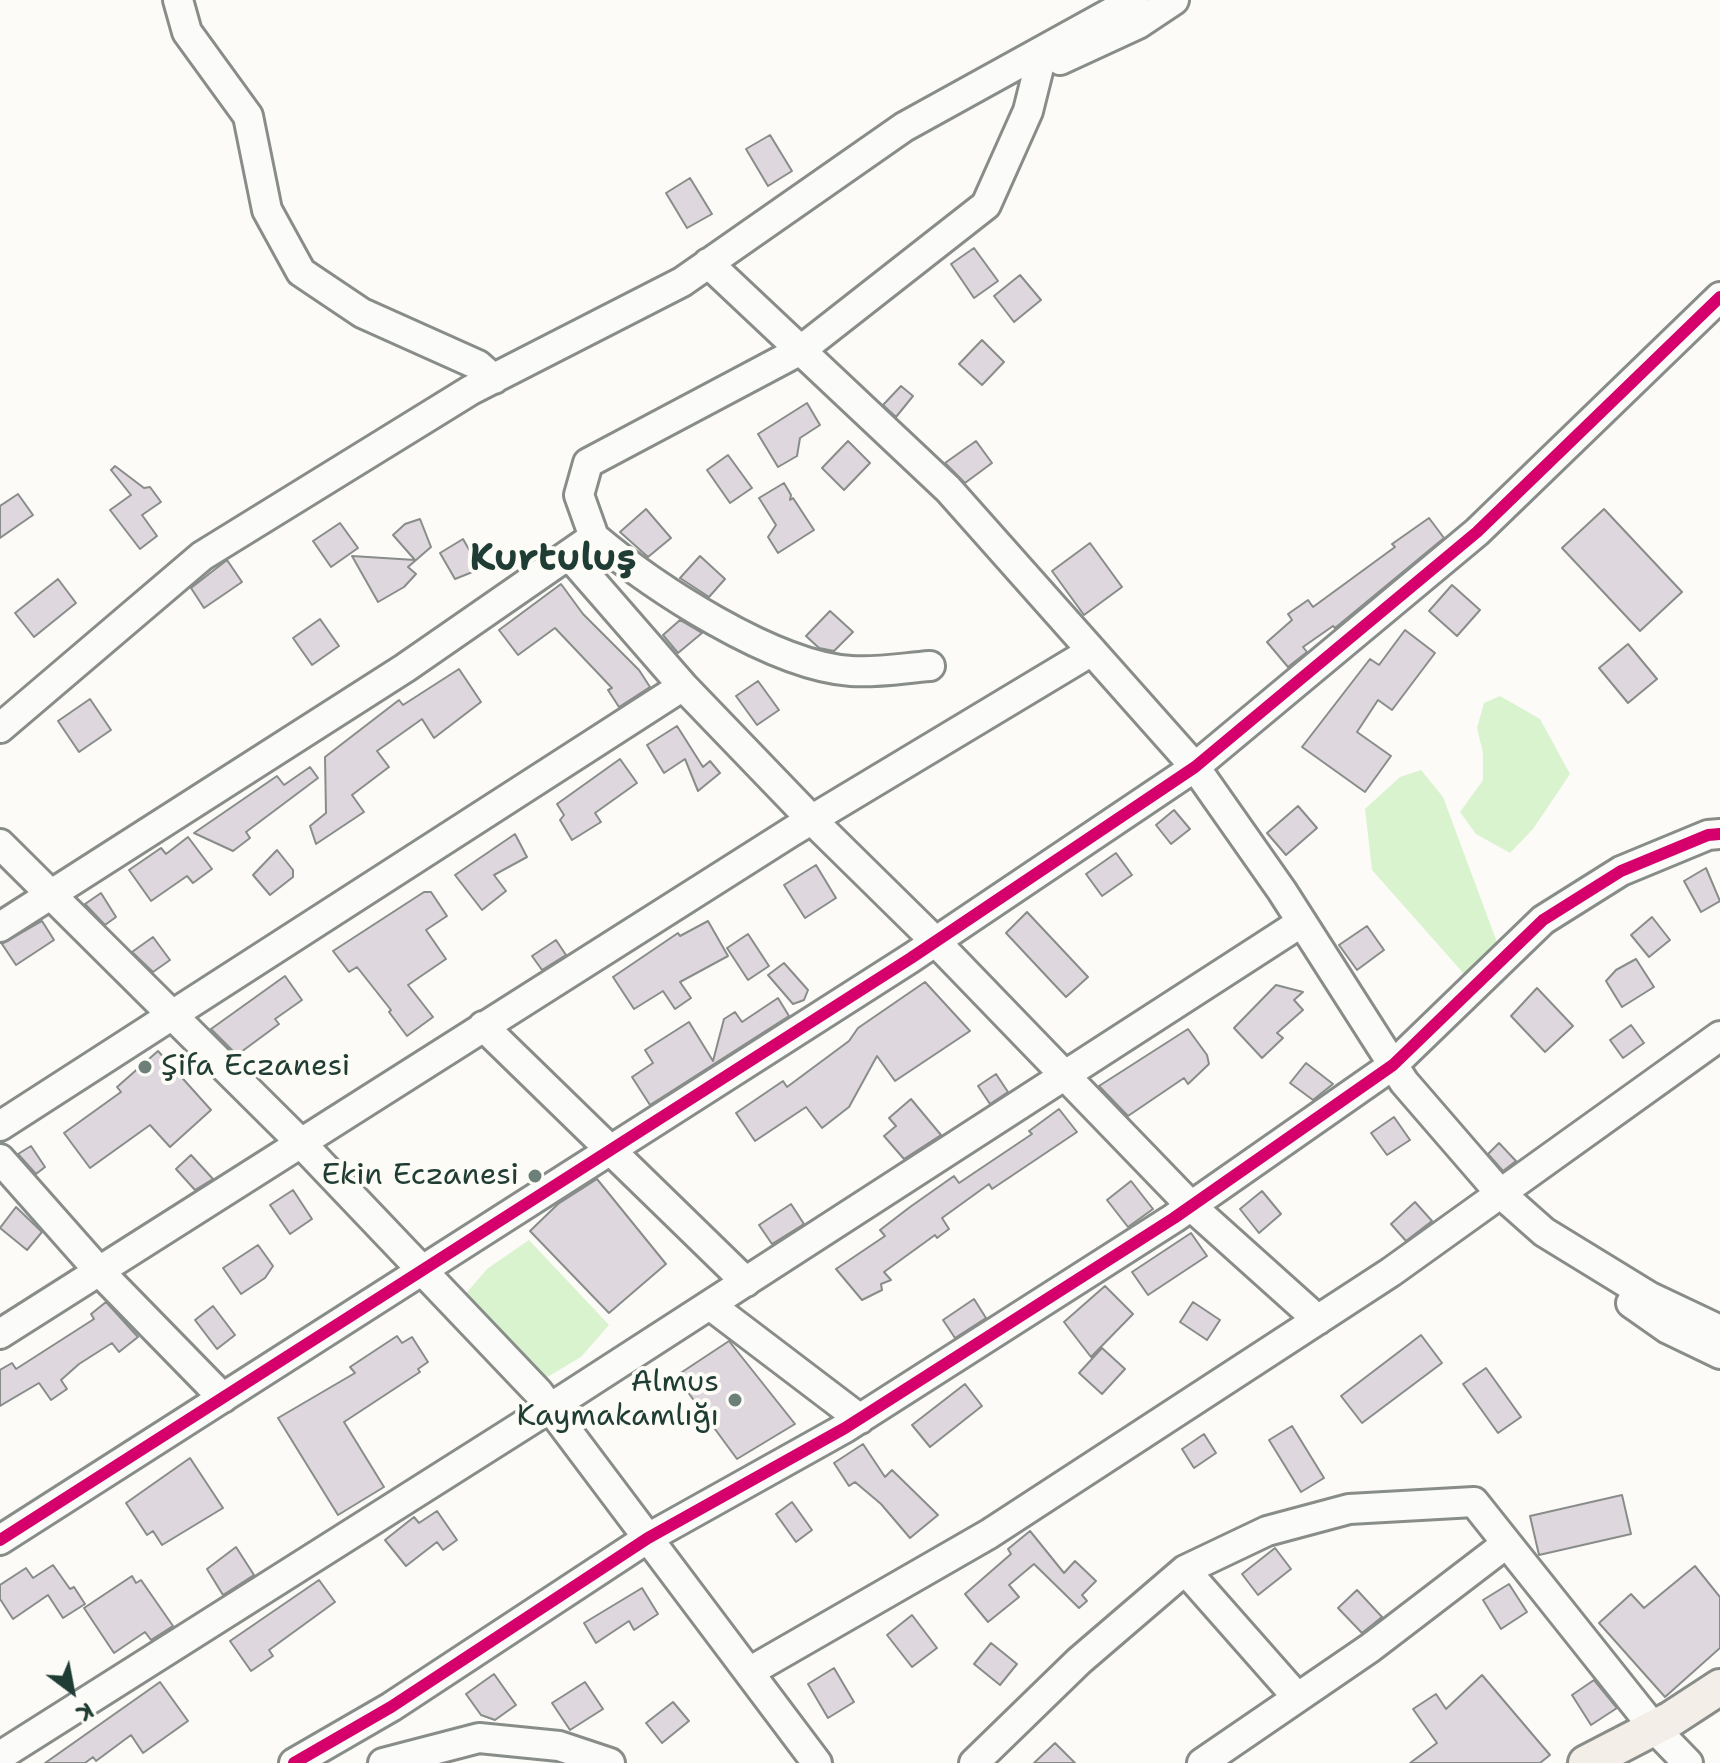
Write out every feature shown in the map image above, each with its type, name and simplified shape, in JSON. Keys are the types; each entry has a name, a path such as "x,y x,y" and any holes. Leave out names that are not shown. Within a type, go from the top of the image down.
{"main road":[{"path":"1586,1763 1654,1728 1720,1687"}],"street":[{"path":"178,0 187,32 248,116 267,210 301,272 362,313 478,365 494,379"},
{"path":"930,666 850,671 777,653 692,606 594,537 579,495 588,463 801,350 986,205 1028,111 1040,61 1134,0"},
{"path":"0,728 202,556 494,379 682,282 904,127 1040,61 1138,24 1174,0"},
{"path":"708,263 948,489 1195,767 1302,922 1393,1065 1494,1198 1668,1329 1720,1354"},
{"path":"0,1540 935,941 1195,767 1477,532 1720,297"},
{"path":"0,927 405,668 594,537"},
{"path":"569,555 683,686 812,820 935,941 1191,1206 1318,1320"},
{"path":"0,1334 299,1141 812,820 1092,651"},
{"path":"0,1126 683,686"},
{"path":"294,1763 391,1707 648,1538 860,1419 1191,1206 1393,1065 1543,920 1621,871 1708,835 1720,834"},
{"path":"0,844 299,1141 550,1408 817,1763"},
{"path":"0,1756 550,1408 1302,922"},
{"path":"483,1026 746,1282"},
{"path":"749,1672 989,1534 1318,1320 1720,1036"},
{"path":"0,1159 99,1271 223,1398"},
{"path":"1494,1198 1650,1297 1720,1330"},
{"path":"710,1305 860,1419"},
{"path":"974,1763 1079,1661 1185,1570 1267,1531 1349,1509 1474,1502 1654,1728 1688,1763"},
{"path":"1202,1763 1370,1648 1506,1544"},
{"path":"1185,1570 1297,1697"},
{"path":"383,1763 479,1738 559,1746 610,1763"}],"green space":[{"path":"1500,696 1540,719 1570,774 1533,829 1510,853 1476,834 1460,812 1483,780 1483,753 1477,728 1484,703"},
{"path":"1421,770 1443,797 1498,945 1465,975 1372,870 1365,809 1400,777"},
{"path":"529,1240 609,1325 581,1357 544,1379 463,1297 487,1269"}],"building":[{"path":"770,135 792,171 768,186 746,149"},
{"path":"690,178 712,214 687,228 666,193"},
{"path":"974,248 998,281 974,298 951,264"},
{"path":"1020,275 1041,300 1014,322 994,296"},
{"path":"982,340 1004,362 982,385 959,364"},
{"path":"901,386 913,396 896,417 883,405"},
{"path":"807,403 820,425 800,438 797,456 778,467 758,434"},
{"path":"848,441 870,463 844,490 822,468"},
{"path":"976,441 992,463 965,483 945,463"},
{"path":"728,455 752,488 730,503 707,470"},
{"path":"115,466 144,488 150,487 161,502 142,515 157,536 140,549 110,510 131,495 111,470"},
{"path":"784,483 791,495 790,500 793,498 814,530 778,553 768,537 776,525 759,498"},
{"path":"18,494 33,515 0,538 0,506"},
{"path":"646,509 671,538 648,557 620,532"},
{"path":"1604,509 1682,592 1640,631 1562,548"},
{"path":"1429,518 1444,538 1335,628 1333,626 1303,647 1307,652 1288,667 1267,642 1292,620 1288,614 1308,600 1313,607"},
{"path":"420,519 431,547 408,567 416,574 404,587 378,602 352,556 415,560 393,535 405,524"},
{"path":"340,523 358,548 331,567 313,541"},
{"path":"463,539 480,569 455,579 440,553"},
{"path":"1090,543 1122,587 1084,615 1052,571"},
{"path":"700,556 725,579 709,597 680,578"},
{"path":"227,560 242,582 204,608 191,588"},
{"path":"58,579 76,603 34,637 15,613"},
{"path":"561,584 583,614 639,670 650,687 619,707 608,690 612,688 555,628 518,655 499,630"},
{"path":"1452,585 1480,610 1457,636 1429,611"},
{"path":"830,611 853,632 834,651 819,648 806,636"},
{"path":"320,619 339,646 312,665 293,638"},
{"path":"680,620 702,633 678,653 663,635"},
{"path":"1405,630 1435,653 1392,710 1378,700 1357,732 1391,756 1365,792 1302,747 1370,659 1379,665"},
{"path":"1628,644 1657,679 1628,703 1599,668"},
{"path":"459,669 481,702 434,738 422,719 377,751 389,767 352,795 364,812 316,844 310,826 326,813 325,757 399,700 403,705"},
{"path":"758,681 779,710 757,725 736,696"},
{"path":"90,699 111,730 79,752 58,721"},
{"path":"677,726 703,767 710,761 720,773 698,791 685,759 664,773 647,745"},
{"path":"620,759 637,783 595,813 601,822 572,840 560,820 564,815 557,804"},
{"path":"310,767 318,778 246,832 250,838 233,851 194,833 277,776 284,785"},
{"path":"1298,806 1317,828 1286,855 1267,833"},
{"path":"1174,810 1190,829 1171,844 1156,825"},
{"path":"515,834 527,857 494,875 506,891 482,910 455,875"},
{"path":"188,837 212,869 193,883 187,876 151,901 129,870 161,848 166,854"},
{"path":"277,850 293,870 293,877 270,895 253,875"},
{"path":"1116,853 1132,875 1102,896 1086,874"},
{"path":"816,865 836,898 805,918 784,885"},
{"path":"1706,868 1720,901 1701,912 1684,881"},
{"path":"424,892 431,892 447,916 426,930 446,959 408,985 433,1017 407,1036 357,967 349,972 333,951"},
{"path":"101,893 116,917 105,925 85,904"},
{"path":"1027,912 1088,977 1066,997 1006,933"},
{"path":"1652,917 1670,940 1649,957 1631,935"},
{"path":"42,921 54,940 16,965 2,944"},
{"path":"708,921 728,956 680,982 691,998 675,1009 663,991 634,1009 613,977 678,933 680,936"},
{"path":"1367,926 1384,950 1357,970 1339,945"},
{"path":"748,934 769,966 748,980 727,948"},
{"path":"153,937 170,960 153,972 132,952"},
{"path":"556,940 566,955 542,970 532,956"},
{"path":"1636,959 1654,987 1622,1007 1606,981 1616,970"},
{"path":"784,963 808,990 804,1000 793,1004 768,975"},
{"path":"285,976 302,1000 275,1019 279,1024 237,1055 211,1029"},
{"path":"925,982 970,1031 895,1081 877,1056 849,1107 822,1128 806,1107 755,1141 736,1113 783,1081 787,1087 849,1041 858,1028"},
{"path":"1276,985 1303,992 1294,1000 1303,1010 1277,1033 1283,1038 1262,1058 1234,1028"},
{"path":"1537,988 1573,1026 1545,1052 1511,1016"},
{"path":"778,998 789,1016 650,1105 632,1077 653,1063 645,1050 689,1022 713,1061 724,1019 735,1012 742,1022"},
{"path":"1631,1025 1644,1043 1623,1058 1610,1040"},
{"path":"1188,1029 1207,1055 1209,1064 1188,1084 1184,1078 1128,1116 1099,1086"},
{"path":"158,1051 211,1110 170,1147 150,1125 90,1168 64,1133 121,1092 117,1087"},
{"path":"1306,1063 1333,1084 1313,1100 1290,1083"},
{"path":"996,1074 1008,1092 990,1104 978,1086"},
{"path":"911,1099 941,1135 904,1159 884,1136 896,1126 889,1118"},
{"path":"1059,1109 1077,1132 992,1189 989,1184 942,1218 949,1229 937,1238 935,1235 884,1272 891,1280 881,1284 882,1290 862,1300 836,1269 885,1236 880,1230 910,1207 954,1176 959,1183 1032,1134 1029,1131"},
{"path":"1394,1117 1410,1140 1387,1155 1371,1133"},
{"path":"1499,1143 1516,1161 1503,1171 1488,1154"},
{"path":"31,1146 45,1167 36,1174 18,1154"},
{"path":"191,1155 213,1179 195,1190 176,1169"},
{"path":"597,1179 666,1264 609,1313 530,1231 558,1204"},
{"path":"1131,1181 1153,1209 1128,1227 1107,1200"},
{"path":"293,1190 312,1219 290,1234 270,1205"},
{"path":"1262,1191 1281,1214 1259,1233 1240,1209"},
{"path":"1415,1202 1432,1221 1406,1241 1391,1224"},
{"path":"791,1204 804,1224 772,1244 759,1225"},
{"path":"16,1207 42,1232 27,1250 0,1228"},
{"path":"1191,1233 1207,1256 1148,1295 1132,1272"},
{"path":"258,1245 273,1266 265,1278 241,1294 223,1268"},
{"path":"1105,1286 1133,1314 1091,1357 1064,1322"},
{"path":"974,1299 986,1318 955,1338 943,1320"},
{"path":"106,1302 138,1337 119,1352 112,1343 79,1364 61,1380 67,1389 51,1400 39,1383 0,1406 0,1370 12,1363 16,1369 94,1319 91,1314"},
{"path":"1193,1302 1220,1320 1207,1340 1180,1322"},
{"path":"213,1306 235,1335 217,1349 195,1320"},
{"path":"1421,1335 1442,1363 1362,1423 1341,1396"},
{"path":"397,1336 402,1343 412,1337 428,1362 418,1369 420,1372 344,1422 384,1487 338,1515 278,1418 355,1373 350,1367"},
{"name":"Almus Kaymakamlığı","path":"729,1341 795,1424 737,1459 676,1376"},
{"path":"1102,1348 1125,1369 1102,1394 1079,1373"},
{"path":"1486,1368 1521,1417 1498,1433 1463,1384"},
{"path":"965,1384 982,1406 930,1447 912,1425"},
{"path":"1292,1426 1324,1478 1301,1492 1269,1440"},
{"path":"1204,1434 1216,1453 1194,1468 1182,1449"},
{"path":"863,1444 885,1477 892,1470 938,1515 910,1538 881,1504 855,1482 849,1486 834,1463"},
{"path":"190,1458 223,1508 162,1545 153,1531 147,1535 126,1503"},
{"path":"1622,1495 1631,1534 1539,1555 1530,1516"},
{"path":"792,1502 812,1530 796,1542 776,1514"},
{"path":"437,1511 457,1540 443,1550 437,1542 406,1566 385,1540 414,1517 419,1523"},
{"path":"1030,1531 1064,1573 1075,1561 1096,1581 1082,1595 1087,1601 1079,1608 1034,1564 1009,1585 1019,1597 988,1622 965,1594 1011,1554 1008,1549"},
{"path":"236,1547 254,1575 223,1595 207,1569"},
{"path":"1275,1548 1291,1569 1258,1595 1242,1574"},
{"path":"53,1565 85,1604 63,1618 48,1595 13,1619 0,1599 0,1585 26,1568 33,1578"},
{"path":"1695,1566 1720,1597 1720,1648 1665,1697 1599,1623 1631,1594 1644,1608"},
{"path":"132,1576 136,1583 141,1580 173,1626 151,1640 145,1632 114,1653 84,1608"},
{"path":"319,1580 335,1602 269,1650 273,1656 251,1671 230,1641"},
{"path":"1509,1584 1527,1612 1501,1629 1483,1600"},
{"path":"642,1588 658,1614 634,1630 629,1621 596,1643 584,1623"},
{"path":"1357,1590 1382,1617 1362,1633 1338,1608"},
{"path":"912,1615 937,1648 912,1667 887,1635"},
{"path":"991,1643 1017,1664 1000,1685 974,1664"},
{"path":"834,1668 854,1702 828,1718 808,1684"},
{"path":"494,1674 516,1705 495,1720 481,1715 466,1694"},
{"path":"1482,1675 1550,1755 1540,1763 1410,1763 1437,1743 1413,1709 1436,1694 1446,1709"},
{"path":"1594,1680 1617,1708 1591,1725 1572,1695"},
{"path":"160,1682 188,1721 143,1753 131,1735 96,1761 93,1757 85,1763 45,1763"},
{"path":"585,1682 603,1709 570,1730 552,1703"},
{"path":"673,1702 689,1721 662,1743 646,1723"},
{"path":"1055,1743 1075,1763 1034,1763"}],"cycle path":[{"path":"0,1540 911,958 1195,767 1477,532 1720,297"},
{"path":"294,1763 391,1707 648,1538 845,1428 1174,1218 1393,1065 1543,920 1621,871 1708,835 1720,834"}],"place":[{"name":"Şifa Eczanesi","path":"145,1067"},
{"name":"Ekin Eczanesi","path":"535,1176"},
{"name":"Almus Kaymakamlığı","path":"735,1400"}],"district":[{"name":"Kurtuluş","path":"553,560"}]}
